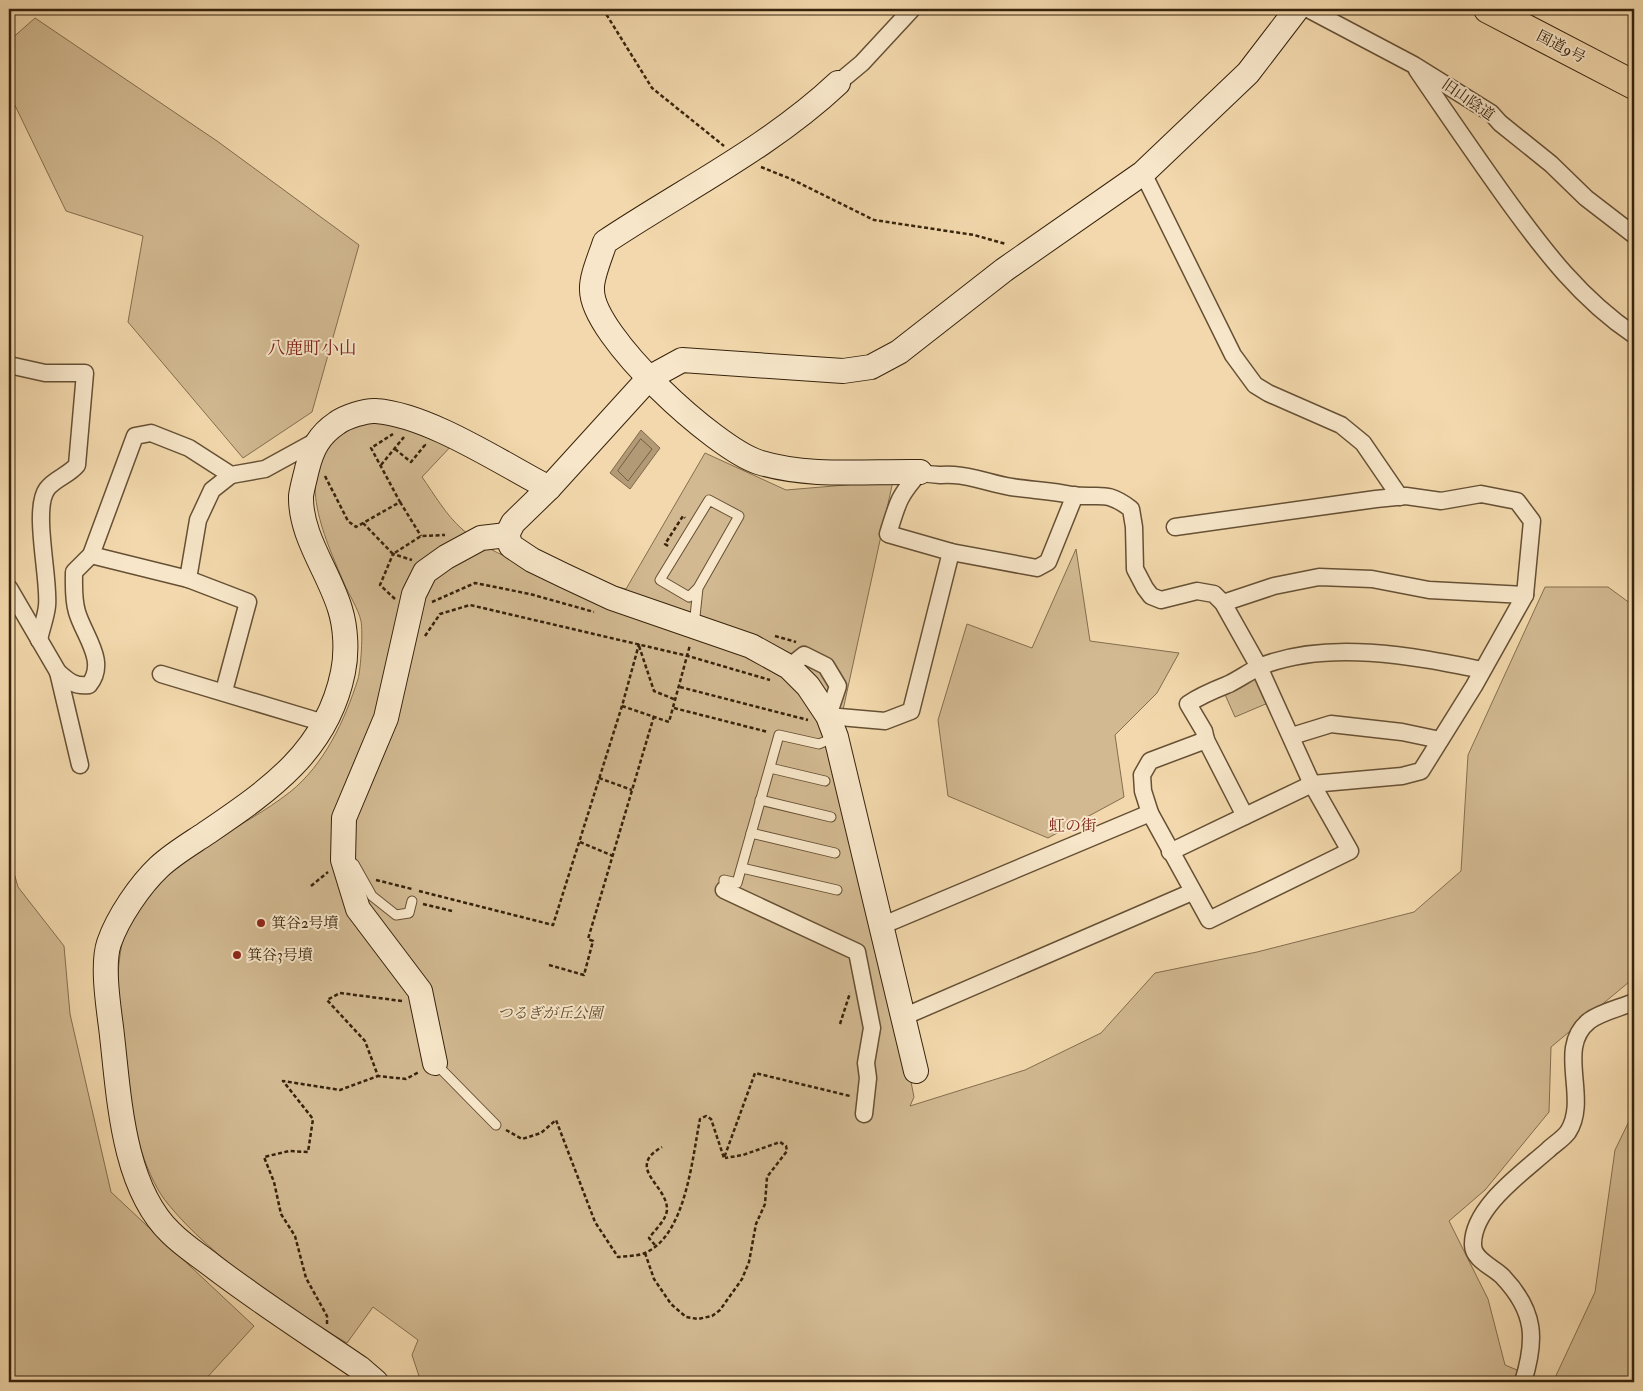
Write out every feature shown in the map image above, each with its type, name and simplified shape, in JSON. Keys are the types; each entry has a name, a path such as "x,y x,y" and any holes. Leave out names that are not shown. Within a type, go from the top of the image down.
{"highway":[{"name":"国道9号","path":"1488,9 1634,85"}],"street":[{"path":"912,9 862,63 817,103 739,158 665,202 605,242 592,289 596,307 607,328 649,378 729,448 758,462 808,473 920,472 937,477 954,475 1012,487 1048,490 1075,495 1100,494 1116,498 1130,508 1134,527 1135,569 1145,588 1151,596 1161,600 1197,591 1214,594 1223,603 1259,667 1292,736 1312,784 1350,851 1209,920 1170,852 1150,813 1142,791 1142,775 1150,761 1206,740"},
{"path":"916,1071 832,726 808,686 781,674 751,646 612,598 541,564 511,546 507,535 513,523 549,488 649,378 682,360 844,371 871,367 899,352 1031,251 1143,173 1248,73 1297,9"},
{"name":"旧山陰道","path":"1308,9 1414,65 1491,113 1500,123 1551,164 1586,198 1634,235"},
{"path":"1414,65 1477,158 1551,260 1606,316 1634,335"},
{"path":"1143,173 1233,355 1256,384 1268,393 1341,424 1363,443 1400,497"},
{"path":"9,365 44,373 85,373 77,465 71,472 47,488 42,501 43,549 48,606 39,640"},
{"path":"188,579 198,520 212,490 231,475 265,470 316,441 339,421 371,410 404,415 412,428 435,428 549,488"},
{"path":"58,672 69,681 80,686 89,685 96,677 97,660 76,612 74,572 91,554 116,493 134,436 151,433 181,445 231,475"},
{"path":"316,441 301,496 306,527 342,612 345,642 343,672 330,712 312,745 291,770 265,793 163,863 148,878 132,901 108,945 106,992 118,1096 129,1150 142,1190 150,1206 170,1233 233,1282 376,1382"},
{"path":"920,472 902,493 895,506 888,534 950,552 1037,568 1048,562 1075,495"},
{"path":"1170,852 1312,784 1402,776 1421,771 1525,596 1532,521 1517,501 1482,494 1441,501 1400,497 1175,527"},
{"path":"435,1063 420,991 358,909 343,860 344,818 386,718 414,594 425,572 446,557 481,538 507,535"},
{"path":"832,726 885,721 911,711 950,552"},
{"path":"91,554 188,579 248,602 224,692"},
{"path":"1223,603 1274,586 1318,577 1372,579 1429,590 1525,596"},
{"path":"9,588 58,672 80,765"},
{"path":"1245,816 1206,740 1204,731 1188,704 1201,695 1259,667 1298,656 1340,652 1433,660 1482,670"},
{"path":"161,674 324,723"},
{"path":"1292,736 1331,724 1402,732 1440,740"},
{"path":"881,926 1150,813"},
{"path":"724,890 857,952 872,1028 866,1062 868,1078 865,1107"},
{"path":"903,1017 1192,892"},
{"path":"1524,1382 1532,1354 1532,1328 1528,1312 1504,1278 1481,1260 1473,1248 1474,1230 1483,1212 1506,1188 1567,1133 1575,1118 1576,1097 1572,1048 1578,1031 1590,1020 1634,1002"}],"lane":[{"path":"694,626 698,588 739,516 709,500 660,580 689,597 698,588"},
{"path":"724,890 724,880 737,883 779,735 819,744 832,726"},
{"path":"770,768 825,781"},
{"path":"760,800 830,817"},
{"path":"751,833 835,853"},
{"path":"343,847 372,896 396,915 409,912 412,901"},
{"path":"742,868 837,890"},
{"path":"435,1063 496,1124"}],"path":[{"path":"603,9 652,88 739,158 791,179 874,220 974,236 1031,251"},
{"path":"381,465 412,428"},
{"path":"395,448 411,462 425,445 412,428"},
{"path":"412,428 391,435 370,448 421,536 393,554 380,585 411,614 474,583 530,594 596,613"},
{"path":"324,475 348,521 356,527 400,502"},
{"path":"362,523 393,554"},
{"path":"422,640 440,614 470,605 688,656 781,674"},
{"path":"622,706 669,722 680,688 694,626"},
{"path":"639,644 654,691 676,700"},
{"path":"362,877 553,925 622,706 639,644"},
{"path":"680,688 832,726"},
{"path":"673,708 779,735"},
{"path":"550,966 584,975 593,941 588,939 654,716"},
{"path":"599,778 632,790"},
{"path":"579,842 613,856"},
{"path":"412,901 452,911"},
{"path":"378,1076 366,1041 327,1000 340,993 424,1003"},
{"path":"328,1347 327,1316 306,1278 295,1236 281,1214 274,1182 264,1157 289,1150 308,1152 313,1119 283,1081 340,1090 378,1076 406,1079 435,1063"},
{"path":"724,1158 755,1073 865,1107"},
{"path":"496,1124 522,1139 541,1133 556,1120 599,1229 618,1257 645,1253 669,1233 684,1201 700,1119 706,1116 711,1119 724,1158"},
{"path":"645,1253 654,1278 671,1304 686,1317 698,1319 712,1316 730,1298 749,1262 756,1224 765,1204 767,1177 787,1151 786,1146 780,1142 743,1155 724,1158"},
{"path":"655,1245 649,1238 662,1222 667,1210 664,1198 649,1176 647,1162 649,1156 662,1147"}],"green space":[{"path":"35,18 217,141 359,245 312,412 243,458 128,322 143,236 66,211 9,93 9,41"},
{"name":"つるぎが丘公園","path":"371,419 454,443 422,477 451,517 478,542 497,553 540,568 626,589 705,453 786,490 893,481 843,710 843,740 914,1097 910,1106 1025,1070 1101,1033 1155,973 1257,952 1414,912 1461,871 1468,755 1545,587 1608,587 1634,606 1634,957 1629,982 1551,1047 1549,1112 1485,1190 1449,1221 1488,1299 1505,1365 1546,1382 421,1382 412,1355 418,1340 373,1307 347,1343 276,1298 206,1244 168,1204 154,1181 141,1151 124,1076 119,1037 119,967 123,940 135,913 157,882 187,858 290,792 313,769 340,726 358,679 362,626 358,611 336,565 321,524 316,503 315,482 319,462 328,445 348,428"},
{"path":"1076,549 1090,641 1179,653 1157,693 1115,735 1124,797 1048,838 948,796 938,720 967,624 1032,648"},
{"path":"1256,676 1268,703 1235,717 1223,690"},
{"path":"9,855 18,887 64,946 70,1014 111,1192 254,1326 203,1382 9,1382"},
{"path":"1634,1111 1634,1382 1553,1382 1595,1292 1615,1150"}],"water":[{"path":"641,430 660,448 630,489 610,473"}],"place":[{"name":"箕谷2号墳","path":"261,923"},
{"name":"箕谷3号墳","path":"237,955"}],"district":[{"name":"八鹿町小山","path":"312,348"},
{"name":"虹の街","path":"1073,826"}]}
